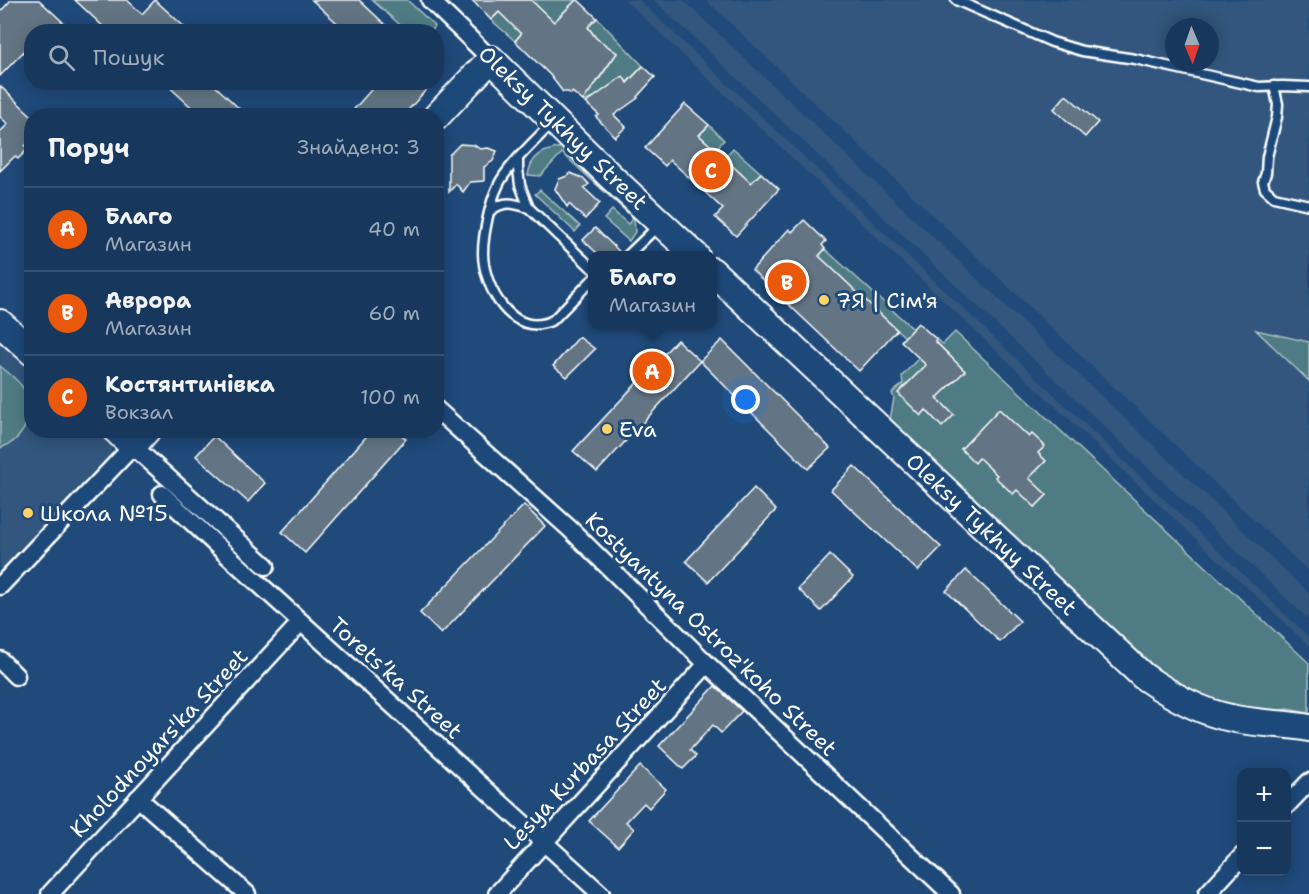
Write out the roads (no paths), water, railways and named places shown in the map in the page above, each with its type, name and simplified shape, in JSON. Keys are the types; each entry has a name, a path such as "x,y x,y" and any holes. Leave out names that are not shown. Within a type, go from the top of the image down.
{"main road":[{"path":"444,109 491,59"},
{"name":"Oleksy Tykhyy Street","path":"491,59 692,251"},
{"name":"Oleksy Tykhyy Street","path":"717,276 1143,676 1185,702 1229,718 1309,728"},
{"path":"0,323 24,345"}],"street":[{"name":"Oleksy Tykhyy Street","path":"430,0 491,59"},
{"name":"Kostyantyna Ostroz'koho Street","path":"444,416 570,529 708,664 951,894"},
{"path":"0,586 130,438"},
{"path":"134,438 266,566"},
{"name":"Toretsʹka Street","path":"162,494 601,894"},
{"name":"Kholodnoyars'ka Street","path":"50,894 301,622"},
{"path":"0,660 16,676"},
{"name":"Lesya Kurbasa Street","path":"497,894 708,664"},
{"path":"1291,802 1309,782"},
{"path":"138,798 247,894"},
{"path":"1207,894 1237,861"}],"lane":[{"path":"956,0 1052,42 1082,51 1135,59 1260,87 1309,87"},
{"path":"1275,86 1278,104 1277,117 1263,182 1265,189 1274,197 1309,206"},
{"path":"554,120 518,158 498,185 485,232 483,255 493,295 516,320 524,324 538,325 553,321 588,284"},
{"path":"518,158 520,185 529,208 588,264"},
{"path":"490,211 498,205 514,203 529,208"},
{"path":"631,251 661,223"}],"place":[{"name":"Костянтинівка","path":"711,170"},
{"name":"Аврора","path":"787,282"},
{"name":"7Я | Сім'я","path":"824,300"},
{"name":"Благо","path":"652,371"},
{"name":"Eva","path":"607,429"},
{"name":"Школа №15","path":"28,513"}]}
